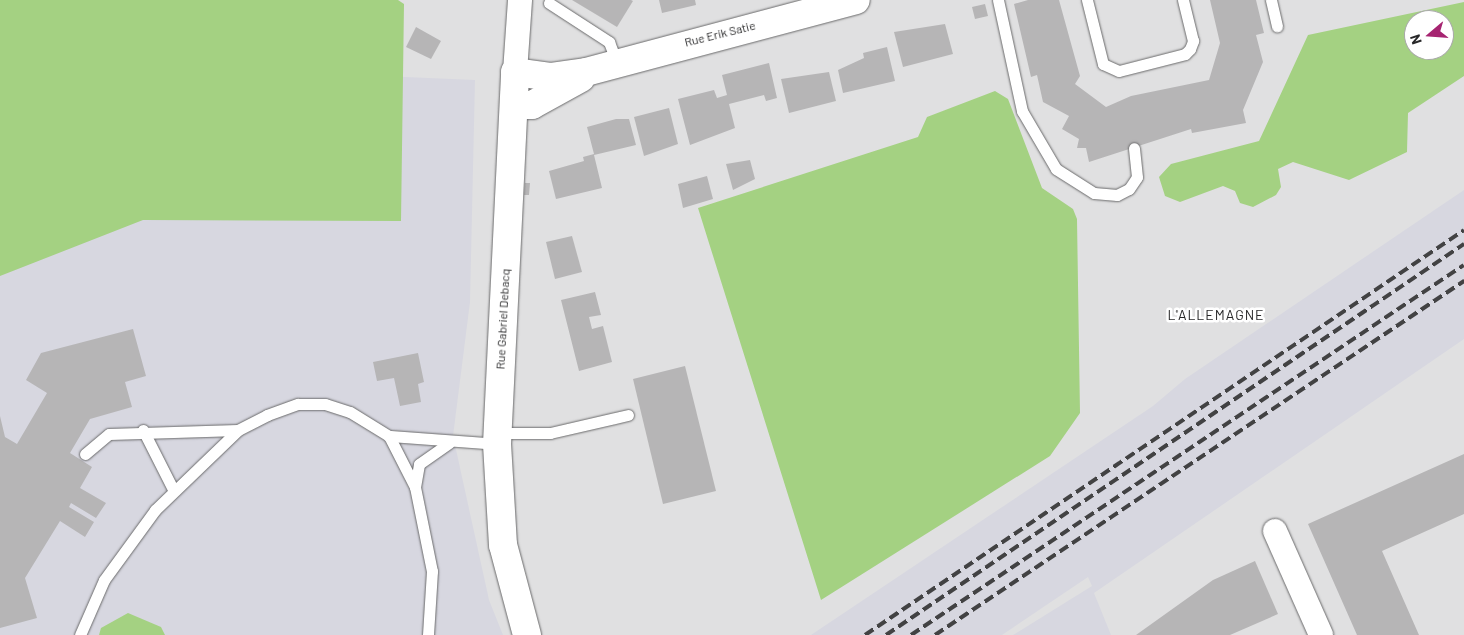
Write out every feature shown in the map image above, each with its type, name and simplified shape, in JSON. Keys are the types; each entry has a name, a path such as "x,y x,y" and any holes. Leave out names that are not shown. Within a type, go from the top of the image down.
{"street":[{"name":"Rue Gabriel Debacq","path":"520,0 497,439 503,545 527,635"},
{"name":"Rue Erik Satie","path":"515,72 550,77 586,72 616,60 856,0"},
{"name":"Rue Erik Satie","path":"514,105 532,105 579,81 586,72"},
{"path":"1274,531 1321,635"}],"lane":[{"path":"998,0 1022,111 1056,168 1094,194 1117,195 1129,189 1136,178 1134,148"},
{"path":"1087,0 1103,64 1119,71 1185,54 1193,41 1183,0"},
{"path":"1271,0 1277,26"},
{"path":"549,2 609,42 616,60"},
{"path":"80,635 104,580 174,491 238,430 298,404 325,404 350,412 389,436 450,442 550,433 628,415"},
{"path":"85,454 109,434 143,430 238,430"},
{"path":"143,430 174,491"},
{"path":"389,436 415,487 432,571 428,635"},
{"path":"415,487 419,464 427,454 450,442"}],"shaded area":[{"path":"0,0 124,65 475,80 470,302 453,436 489,600 503,635 0,635"},
{"path":"1464,190 1464,339 1094,593 1111,635 1013,635 1092,586 1088,577 1002,635 811,635 1153,406 1185,379"}],"green space":[{"path":"0,0 398,0 404,4 401,221 143,220 0,276"},
{"path":"1464,2 1464,76 1408,113 1407,152 1349,180 1293,162 1278,169 1281,187 1276,195 1253,207 1240,203 1235,191 1223,186 1180,202 1165,196 1159,177 1171,164 1259,141 1308,35 1404,15 1404,60 1454,60 1454,10 1426,10"},
{"path":"995,91 1008,99 1042,188 1073,209 1077,219 1080,413 1050,456 821,600 698,208 918,137 927,117"},
{"path":"128,613 161,627 165,635 99,635 101,628"}],"building":[{"path":"572,0 631,0 633,1 617,27"},
{"path":"659,0 695,0 696,5 662,13"},
{"path":"1028,0 1059,0 1080,76 1075,84 1106,107 1131,96 1209,80 1220,43 1210,0 1256,0 1264,33 1256,35 1263,62 1243,110 1246,123 1192,133 1191,129 1089,162 1086,148 1077,148 1079,139 1062,129 1069,116 1043,102 1037,75 1031,77 1014,4"},
{"path":"985,4 988,16 975,19 972,7"},
{"path":"945,24 953,54 903,67 894,32"},
{"path":"416,27 441,41 431,59 406,47"},
{"path":"887,47 895,81 843,93 838,70 864,58 863,53"},
{"path":"769,63 777,98 766,101 764,95 729,104 735,128 690,145 678,99 714,90 717,98 727,95 722,75"},
{"path":"829,72 836,101 789,113 781,79"},
{"path":"669,108 678,144 644,156 634,117"},
{"path":"616,119 629,119 636,145 594,155 602,188 556,199 549,171 584,161 583,157 594,154 587,127"},
{"path":"750,160 755,179 733,190 726,164"},
{"path":"707,176 713,199 683,208 678,184"},
{"path":"525,183 530,183 529,195 524,195"},
{"path":"572,236 582,272 555,279 546,242"},
{"path":"595,292 601,315 589,317 592,329 603,326 612,362 579,371 561,300"},
{"path":"133,329 146,376 125,382 132,407 90,419 70,453 92,467 80,488 106,503 96,518 71,503 69,507 94,522 85,537 60,521 25,578 37,618 0,628 0,416 5,437 17,444 47,393 26,380 41,353"},
{"path":"418,353 424,382 418,384 421,402 400,406 394,378 377,381 373,362"},
{"path":"685,366 716,491 663,504 633,379"},
{"path":"1464,454 1464,514 1382,551 1419,635 1357,635 1308,524"},
{"path":"1255,561 1278,614 1230,635 1136,635 1213,580"}],"railway":[{"path":"865,635 1464,230"},
{"path":"886,635 1464,244"},
{"path":"911,635 1464,265"},
{"path":"935,635 1464,281"}],"district":[{"name":"L'ALLEMAGNE","path":"1216,315"}]}
